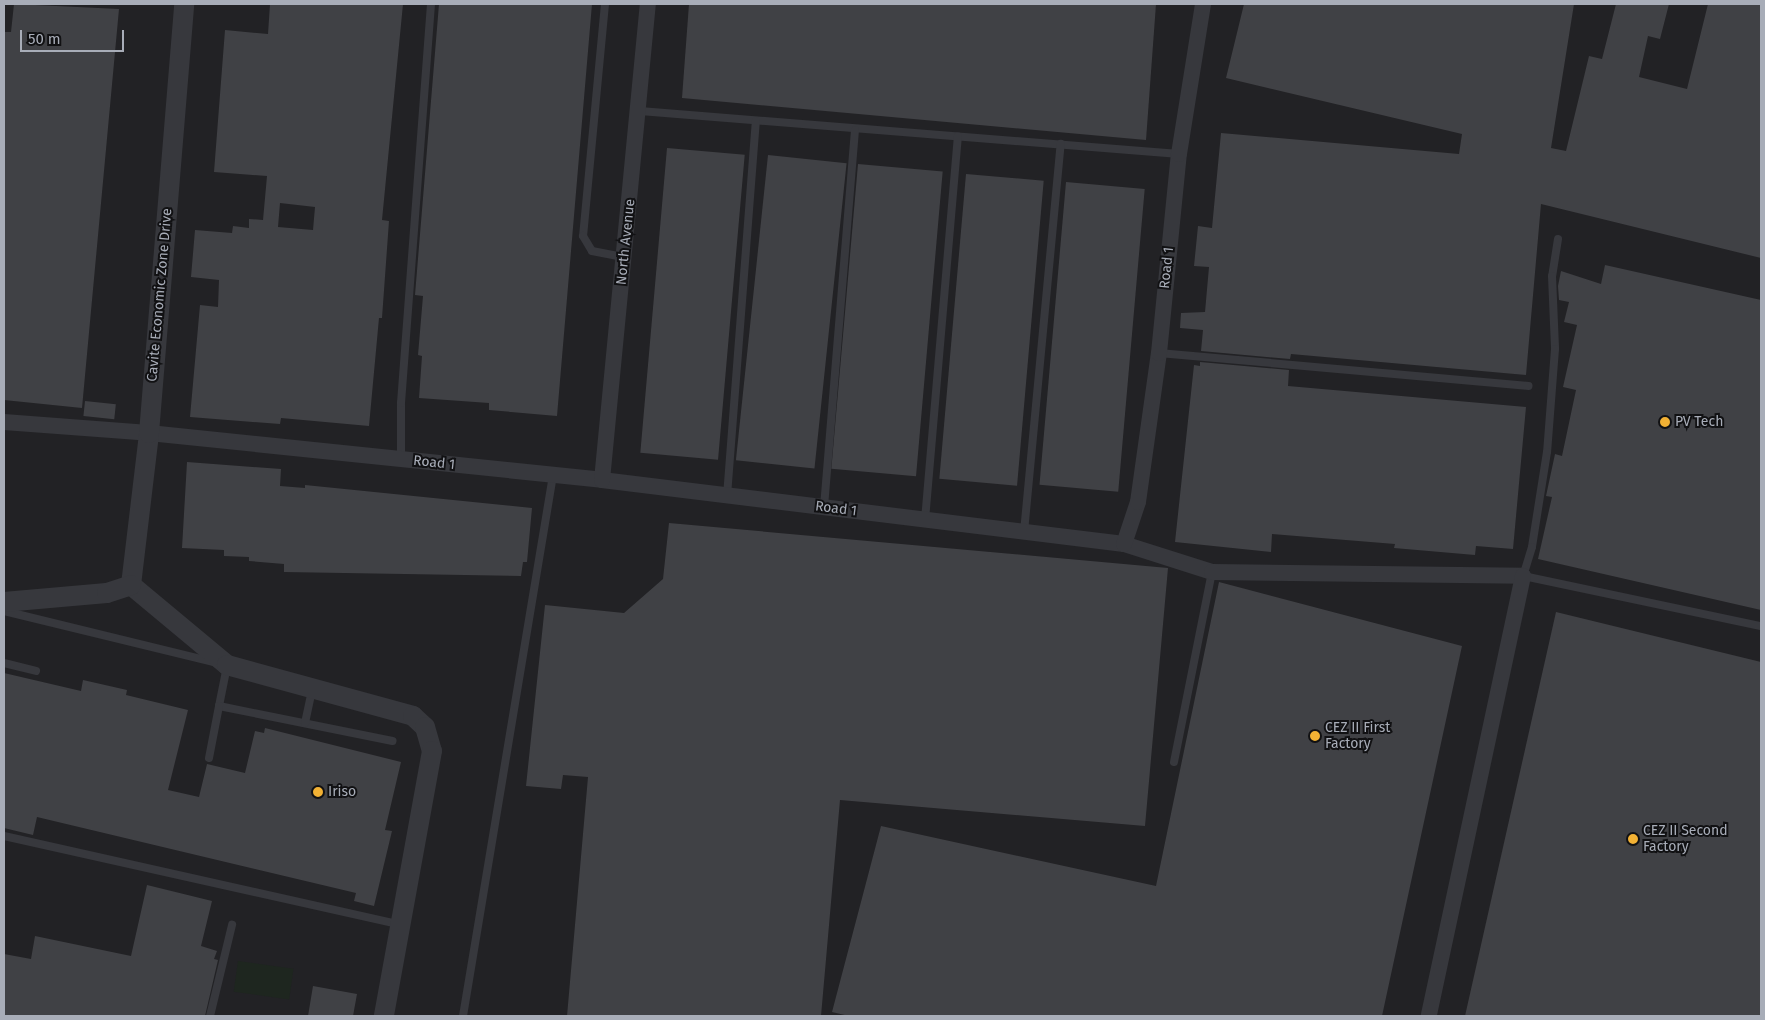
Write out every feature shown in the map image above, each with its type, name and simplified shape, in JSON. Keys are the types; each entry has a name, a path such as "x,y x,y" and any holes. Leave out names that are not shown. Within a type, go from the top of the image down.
{"street":[{"name":"Cavite Economic Zone Drive","path":"131,585 149,433 184,4"},
{"name":"North Avenue","path":"602,480 640,111 648,4"},
{"name":"Road 1","path":"4,422 149,433 602,480 1124,544 1138,502 1159,353 1178,154 1203,4"},
{"path":"1124,544 1212,572 1523,576 1429,1016"},
{"path":"4,602 107,593 131,585 227,665 414,716 425,727 430,738 432,751 384,1016"}],"lane":[{"path":"401,459 401,403 431,4"},
{"path":"605,4 583,236 592,251 625,257"},
{"path":"640,111 855,130 958,136 1178,154"},
{"path":"727,496 756,120"},
{"path":"824,507 855,130"},
{"path":"925,520 958,136"},
{"path":"1024,532 1061,144"},
{"path":"1558,239 1552,276 1555,349 1547,452 1532,547 1523,576 1761,626"},
{"path":"1159,353 1529,386"},
{"path":"463,1016 553,475"},
{"path":"1174,762 1212,572"},
{"path":"4,611 227,665 209,758"},
{"path":"4,663 36,671"},
{"path":"305,723 312,688"},
{"path":"219,706 393,741"},
{"path":"4,836 402,925"},
{"path":"210,1016 232,925"}],"shaded area":[{"path":"4,4 1761,4 1761,1016 4,1016"},
{"path":"238,961 293,969 289,999 234,992"}],"building":[{"path":"14,4 119,9 82,408 4,400 4,32 11,32"},
{"path":"270,4 403,4 382,220 389,221 382,318 379,318 369,426 281,418 280,424 190,417 200,305 218,307 219,280 191,277 195,230 232,233 233,226 249,228 249,219 263,220 267,176 214,172 225,30 268,34","holes":["280,203 315,207 313,230 278,227"]},
{"path":"439,4 592,4 557,416 489,410 489,403 419,398 422,356 418,355 423,296 415,295"},
{"path":"689,4 1156,4 1146,140 682,98"},
{"path":"1244,4 1574,4 1551,148 1566,151 1589,56 1602,59 1616,4 1669,4 1660,39 1648,36 1639,77 1687,89 1708,4 1761,4 1761,258 1541,204 1526,375 1291,354 1290,359 1201,351 1203,330 1180,328 1181,313 1205,312 1209,267 1194,266 1198,226 1212,228 1221,133 1459,154 1462,134 1226,78"},
{"path":"667,148 745,155 718,460 640,453"},
{"path":"768,155 847,163 814,469 736,460"},
{"path":"858,164 943,171 916,476 831,469"},
{"path":"966,174 1044,181 1017,486 939,479"},
{"path":"1066,182 1145,189 1118,492 1040,485"},
{"name":"PV Tech","path":"1605,265 1761,300 1761,610 1538,559 1552,497 1546,496 1555,454 1562,456 1576,390 1563,387 1577,325 1564,322 1569,302 1559,300 1558,286 1561,271 1601,284"},
{"path":"1200,362 1289,370 1288,386 1526,407 1513,549 1476,546 1475,555 1394,548 1395,544 1272,534 1271,552 1175,542 1194,365 1200,366"},
{"path":"85,401 116,404 114,419 83,416"},
{"path":"187,462 281,469 280,486 305,488 305,485 532,508 527,562 523,562 521,576 284,572 284,564 249,561 249,557 224,556 224,550 182,548"},
{"path":"669,523 1168,568 1145,826 840,800 821,1016 567,1016 588,777 563,775 561,789 526,786 545,605 624,613 663,579"},
{"name":"CEZ II First Factory","path":"1219,582 1462,646 1382,1016 849,1016 832,1012 881,826 1156,886"},
{"name":"CEZ II Second Factory","path":"1556,612 1761,662 1761,1016 1465,1016"},
{"name":"Iriso","path":"4,673 81,691 83,680 127,690 126,695 188,710 168,790 199,797 207,764 245,773 255,731 264,733 265,728 401,762 385,830 392,831 374,906 354,901 356,893 37,817 33,835 4,828"},
{"path":"147,885 212,901 201,946 217,951 214,959 218,960 205,1016 4,1016 4,954 31,959 35,936 131,956"},
{"path":"313,986 357,994 353,1016 308,1016"}],"place":[{"name":"PV Tech","path":"1665,422"},
{"name":"CEZ II First Factory","path":"1315,736"},
{"name":"Iriso","path":"318,792"},
{"name":"CEZ II Second Factory","path":"1633,839"}]}
